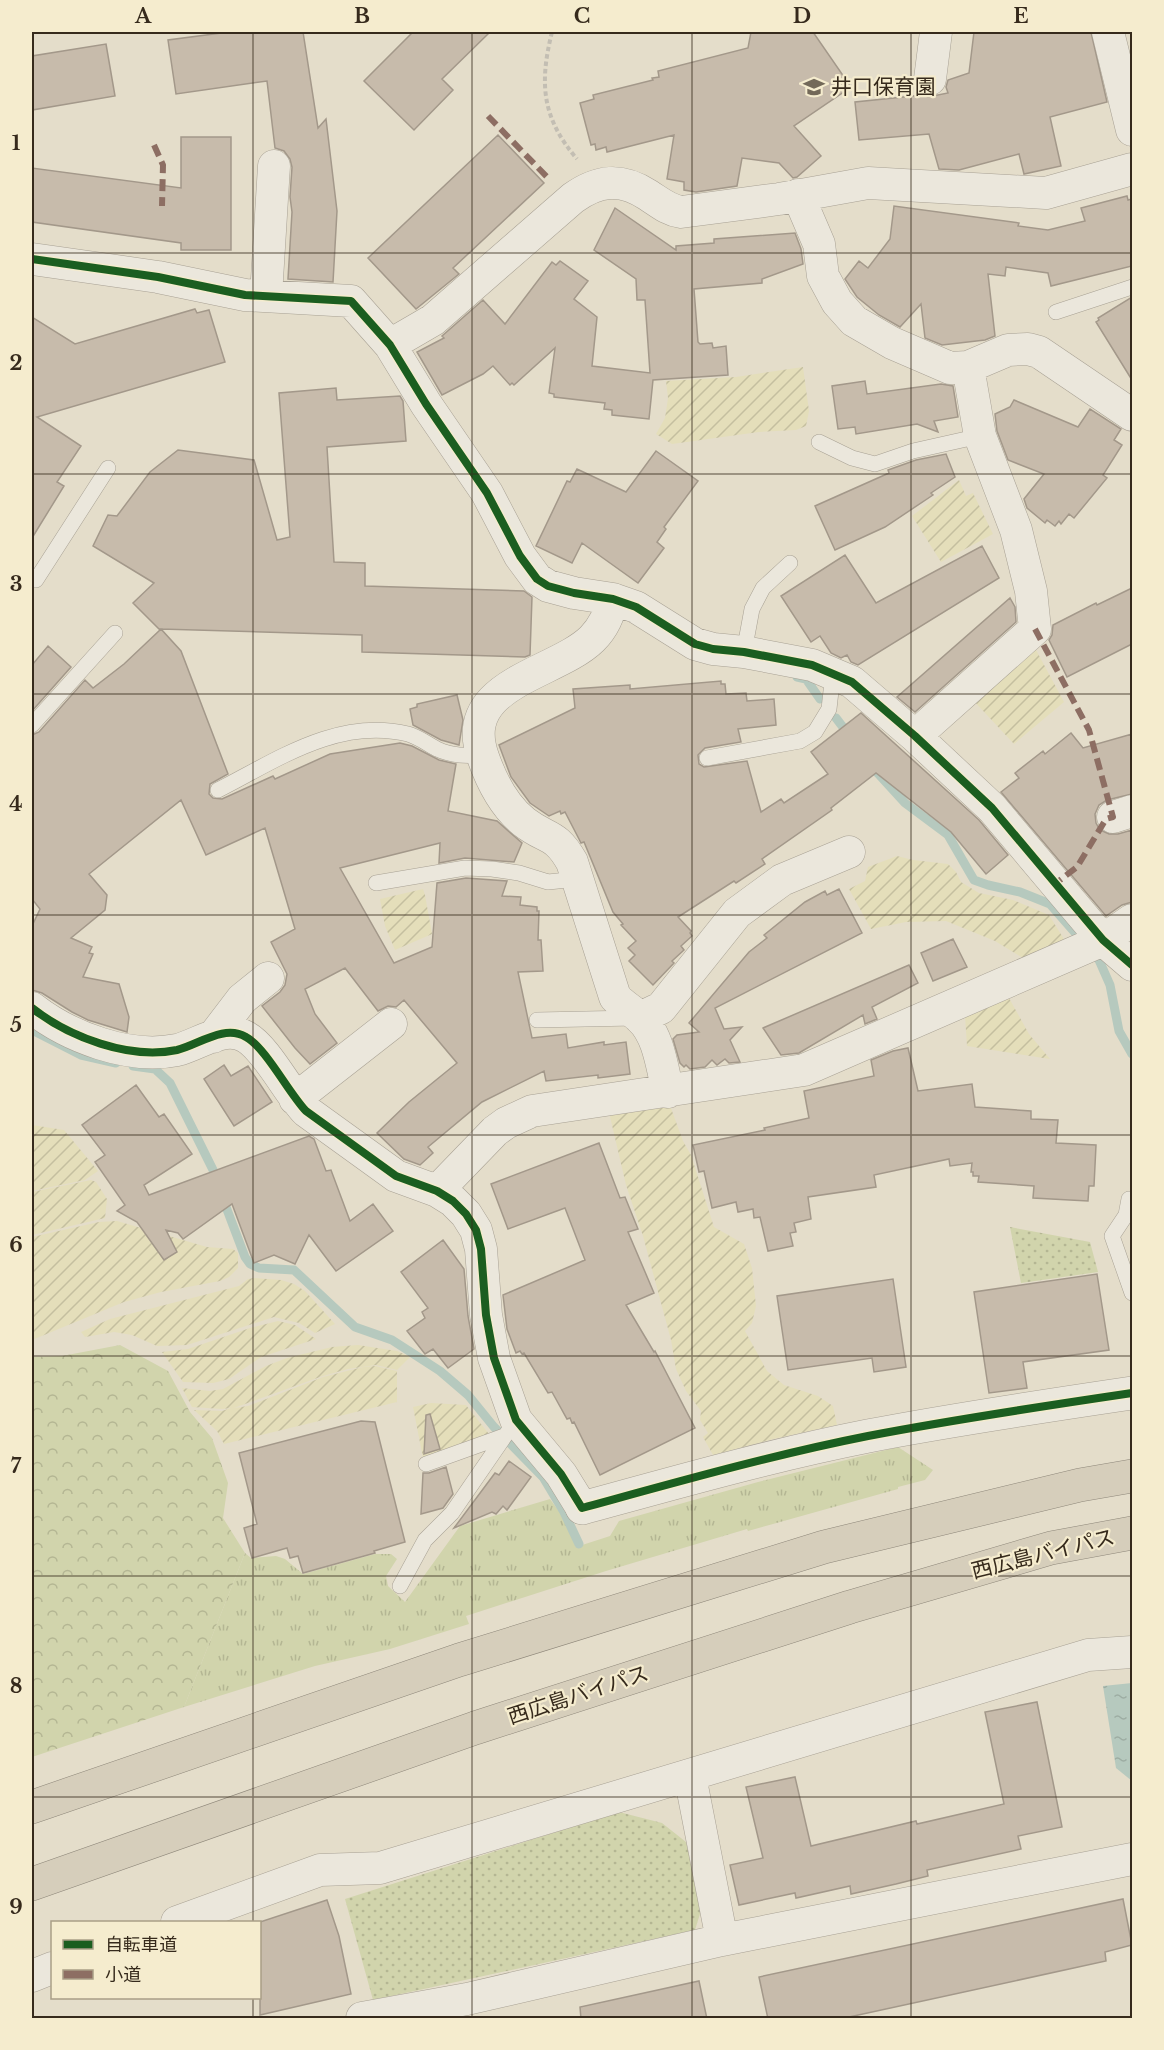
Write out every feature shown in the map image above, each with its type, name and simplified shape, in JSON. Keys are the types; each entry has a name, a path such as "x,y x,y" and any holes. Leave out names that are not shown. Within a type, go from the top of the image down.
{"highway":[{"path":"32,1807 459,1660 824,1547 1080,1485 1132,1476"},
{"name":"西広島バイパス","path":"32,1884 486,1725 850,1607 1051,1548 1132,1533"},
{"path":"1051,1548 1132,1541"},
{"path":"32,1889 76,1869"}],"street":[{"path":"930,79 936,32"},
{"path":"1108,32 1132,130"},
{"path":"266,296 274,166"},
{"path":"390,345 433,320 573,198 587,188 600,184 627,185 640,190 666,207 681,212 868,183 1046,193 1132,169"},
{"path":"798,195 819,244 823,276 837,302 854,321 892,343 950,368 968,367 1008,350 1028,349 1039,352 1132,415"},
{"path":"32,260 158,277 225,292 351,301 390,345 426,404 487,493 528,569 548,586 613,599 636,607 695,644 713,649 789,660 833,673 852,682 915,736 992,808 1093,945 1132,965"},
{"path":"915,736 1035,628 1031,591 1016,530 980,436 968,367"},
{"path":"613,599 608,620 593,638 578,650 513,684 497,696 484,708 478,725 482,755 500,794 523,821 547,834 563,847 572,862 615,997 624,1007 640,1017 650,1030 668,1092"},
{"path":"640,1017 661,1008 737,913 782,880 849,852"},
{"path":"437,1191 484,1141 506,1123 518,1117 546,1107 668,1092 804,1070 1093,945 1121,930 1132,920"},
{"path":"213,1036 242,999 268,978"},
{"path":"32,1008 69,1033 128,1049 153,1052 176,1050 224,1033 243,1035 252,1041 294,1099 306,1111 396,1176 437,1191 453,1201 476,1230 482,1249 486,1315 504,1435 561,1474 582,1508 752,1463 866,1437 967,1418 1132,1393"},
{"path":"294,1099 390,1024"},
{"path":"182,1921 320,1870 380,1868 1088,1655 1132,1652"},
{"path":"690,1776 722,1940"},
{"path":"362,2019 469,2009 722,1940 1132,1859"},
{"path":"32,1976 51,1968"}],"lane":[{"path":"1056,312 1132,287"},
{"path":"819,442 852,458 875,464 913,451 980,436"},
{"path":"32,580 36,580 108,468"},
{"path":"744,652 752,609 764,588 790,564"},
{"path":"32,725 115,633"},
{"path":"707,758 800,741 815,732 829,709 833,673"},
{"path":"218,790 314,741 353,732 409,734 446,753 460,756 482,755"},
{"path":"376,883 465,868 492,868 548,882 577,879"},
{"path":"537,1020 640,1017"},
{"path":"1129,1199 1126,1215 1112,1236 1132,1293"},
{"path":"426,1464 504,1435"},
{"path":"400,1586 425,1540 452,1512 504,1435"}],"path":[{"path":"552,32 545,93 549,116 563,143 579,161 587,188"}],"shaded area":[{"path":"803,367 809,411 806,426 796,430 759,432 672,444 656,434 665,418 668,398 666,381 736,377"},
{"path":"959,480 966,496 973,493 993,534 941,562 912,516"},
{"path":"1035,648 1064,702 1014,744 972,699"},
{"path":"897,856 948,864 956,872 961,882 979,893 1013,900 1049,915 1067,944 1028,961 995,941 946,921 906,922 871,929 849,889 865,881 868,867"},
{"path":"423,889 432,934 395,950 385,926 380,899"},
{"path":"1009,998 1029,1034 1050,1059 967,1046 965,1016"},
{"path":"668,1100 683,1141 691,1155 714,1227 744,1244 752,1268 756,1306 752,1323 745,1331 767,1371 784,1385 818,1396 833,1406 837,1425 713,1455 703,1437 708,1433 700,1420 701,1411 686,1391 676,1369 671,1340 643,1236 626,1185 608,1108"},
{"path":"32,1125 64,1130 98,1171 85,1180 32,1191"},
{"path":"91,1180 96,1182 107,1199 105,1218 32,1235 32,1192"},
{"path":"117,1221 207,1247 233,1249 238,1253 238,1268 229,1277 220,1281 161,1292 124,1302 32,1340 32,1237 99,1222"},
{"path":"248,1279 281,1280 294,1284 305,1291 335,1324 315,1333 299,1323 274,1317 187,1345 157,1346 132,1335 114,1332 85,1337 81,1332 110,1319 239,1286"},
{"path":"278,1321 295,1325 316,1339 261,1357 229,1379 213,1383 183,1382 162,1352 188,1349"},
{"path":"358,1345 397,1351 410,1357 397,1370 376,1365 348,1369 323,1376 234,1408 248,1406 323,1377 375,1366 397,1371 397,1402 224,1444 217,1431 194,1410 222,1411 231,1408 192,1407 182,1388 210,1391 223,1389 266,1366 287,1358 332,1347"},
{"path":"431,1403 466,1405 489,1434 423,1458 413,1407"}],"green space":[{"path":"1010,1227 1090,1242 1098,1272 1021,1283"},
{"path":"120,1345 168,1371 190,1412 212,1438 228,1483 223,1518 245,1553 184,1707 32,1757 32,1357 62,1356"},
{"path":"898,1447 933,1470 925,1480 606,1571 466,1616 469,1624 390,1649 315,1666 184,1707 245,1553 251,1558 276,1556 285,1559 303,1574 375,1554 391,1554 397,1559 386,1576 388,1586 405,1602 460,1526 550,1499 561,1514 576,1547 610,1536 619,1521 758,1482"},
{"path":"619,1812 662,1823 686,1842 703,1904 695,1930 373,2000 345,1899"}],"water":[{"path":"1132,1683 1132,1781 1116,1768 1103,1686"}],"building":[{"path":"229,32 303,32 318,128 326,119 337,211 333,282 288,279 292,167 284,151 275,148 267,81 176,94 168,40"},
{"path":"413,32 490,32 442,79 453,90 414,130 364,81"},
{"path":"751,32 813,32 851,87 794,126 821,156 797,177 793,178 779,163 742,158 737,186 696,192 684,190 684,182 667,179 674,135 607,152 606,147 596,150 595,144 591,145 580,103 594,99 593,95 653,80 652,78 659,77 658,71 748,48"},
{"path":"974,32 1091,32 1107,102 1050,117 1061,166 1024,174 1019,154 959,170 939,169 929,134 859,140 855,102 923,95 928,97 948,93 946,87 948,80 969,73"},
{"path":"106,44 115,96 32,110 32,56"},
{"path":"498,135 544,183 453,268 459,274 416,309 368,258"},
{"path":"181,137 231,137 231,250 181,250 181,243 32,222 32,168 181,188"},
{"path":"1127,196 1128,200 1132,199 1132,266 1051,286 1048,273 1006,267 1005,276 988,274 995,336 985,340 942,345 925,338 921,304 900,327 879,315 857,297 845,279 859,261 868,268 890,239 894,206 1019,223 1018,226 1048,230 1085,221 1081,208"},
{"path":"615,208 676,250 676,246 714,243 714,239 795,233 801,249 803,264 762,279 762,283 694,289 698,342 700,344 712,343 713,348 726,346 728,375 653,380 649,419 612,415 612,410 604,409 605,403 554,397 554,394 549,393 555,348 514,385 512,383 510,385 493,366 483,374 442,395 417,352 444,338 442,336 483,300 505,324 552,262 556,265 560,261 588,281 574,299 597,317 592,366 650,373 645,300 637,300 636,279 594,250"},
{"path":"1132,297 1132,380 1096,322 1098,318"},
{"path":"195,309 197,313 209,310 225,362 37,417 81,446 57,482 64,486 32,538 32,317 75,344"},
{"path":"865,381 867,394 941,384 953,386 958,417 934,421 938,432 917,424 856,434 855,427 838,429 832,386"},
{"path":"336,388 337,400 400,396 403,401 406,441 327,447 334,562 365,563 365,586 524,591 532,597 530,655 525,657 362,652 362,635 159,629 133,603 154,583 93,546 108,515 117,516 150,472 178,450 254,460 277,540 290,537 279,393"},
{"path":"1014,400 1078,427 1090,409 1121,429 1114,440 1122,445 1103,475 1107,478 1074,518 1069,514 1061,524 1059,521 1055,526 1047,520 1045,523 1027,508 1024,499 1044,474 1008,460 997,431 995,414 1010,407"},
{"path":"656,451 698,481 664,527 666,529 657,542 664,548 638,583 582,543 572,563 536,546 567,481 570,482 577,469 626,492"},
{"path":"946,454 955,477 931,493 933,495 885,527 835,550 815,506 889,473 888,470 916,460"},
{"path":"982,546 999,578 858,665 851,662 847,655 841,658 831,653 820,636 811,642 781,596 845,555 876,603"},
{"path":"1132,588 1132,644 1067,677 1049,640 1053,625"},
{"path":"1010,598 1015,607 1016,622 915,712 897,697"},
{"path":"161,629 181,651 228,774 210,784 209,794 213,798 222,799 273,776 275,779 330,754 400,743 412,746 439,760 456,764 448,811 497,821 522,843 514,862 465,858 439,863 440,843 340,868 394,963 432,947 437,883 466,878 507,881 502,896 521,897 520,905 537,907 539,911 538,940 541,940 543,971 518,972 532,1038 566,1034 568,1048 604,1042 604,1045 626,1042 630,1074 546,1081 544,1071 482,1102 428,1147 433,1153 420,1165 404,1159 377,1133 409,1102 457,1063 404,1000 396,1007 388,1006 378,1011 345,968 305,989 315,1014 337,1043 310,1064 262,1006 280,992 285,985 287,974 271,942 295,929 265,828 206,855 181,800 89,874 107,895 105,910 71,938 92,947 89,953 93,954 83,977 119,984 129,1017 127,1032 88,1020 42,993 32,990 32,926 40,909 32,899 32,735 39,732 85,680 93,688 124,664"},
{"path":"48,646 71,667 32,711 32,665"},
{"path":"721,681 721,684 725,684 726,694 746,693 747,701 774,699 776,725 738,729 741,742 705,748 698,755 699,764 704,767 747,761 761,812 781,799 784,803 828,774 811,752 861,713 979,820 1008,855 986,874 951,832 876,773 831,808 832,810 762,859 765,864 678,917 691,931 692,936 681,946 684,950 672,961 674,963 653,985 629,961 635,955 628,948 636,941 621,925 623,924 613,912 584,842 581,843 565,812 561,814 560,811 549,816 530,803 511,777 499,745 575,708 573,689 630,685 630,689"},
{"path":"457,695 463,720 459,745 441,740 413,725 410,709 417,707 417,704"},
{"path":"1071,733 1083,748 1132,734 1132,794 1107,800 1099,805 1095,814 1100,830 1109,834 1132,830 1132,902 1122,905 1106,916 1001,792 1019,778 1015,773 1043,751 1045,754"},
{"path":"839,889 862,933 715,1008 724,1029 742,1027 730,1040 740,1062 729,1063 725,1059 717,1065 712,1060 705,1067 690,1069 686,1065 684,1067 680,1063 673,1039 677,1035 699,1032 689,1023 749,952 767,938 764,935 805,902 825,891 827,895"},
{"path":"953,939 967,967 933,981 921,953"},
{"path":"909,965 918,983 872,1007 877,1019 865,1024 863,1015 799,1053 781,1055 763,1028"},
{"path":"908,1048 918,1091 972,1084 975,1107 1031,1111 1031,1119 1058,1120 1056,1143 1096,1145 1094,1186 1089,1186 1088,1201 1033,1198 1034,1186 978,1182 979,1176 973,1176 971,1172 972,1163 950,1166 949,1159 874,1175 876,1187 808,1197 811,1219 794,1223 796,1232 790,1233 793,1246 768,1251 760,1217 754,1218 753,1209 738,1212 736,1202 712,1208 704,1171 699,1172 693,1145 809,1118 804,1091 874,1076 871,1060"},
{"path":"224,1065 231,1076 248,1066 272,1102 234,1126 204,1079"},
{"path":"136,1085 159,1117 164,1114 192,1154 144,1185 149,1195 309,1136 314,1139 326,1171 331,1170 350,1221 373,1204 393,1231 336,1271 309,1235 295,1264 274,1255 254,1263 232,1204 183,1239 178,1233 166,1230 177,1252 164,1260 137,1222 117,1211 125,1205 95,1162 105,1155 82,1125"},
{"path":"599,1143 620,1198 625,1197 638,1229 628,1232 654,1293 626,1305 655,1351 695,1428 600,1475 574,1422 572,1423 570,1418 567,1419 552,1392 548,1393 524,1353 520,1351 516,1353 507,1329 503,1295 585,1260 565,1208 508,1229 491,1184"},
{"path":"443,1240 464,1269 468,1316 474,1349 448,1368 433,1349 425,1354 407,1331 425,1318 422,1312 428,1308 401,1272"},
{"path":"1097,1274 1109,1350 1023,1362 1027,1388 989,1393 974,1292"},
{"path":"893,1279 906,1367 874,1372 872,1358 788,1370 777,1296"},
{"path":"430,1414 440,1449 424,1454 426,1415"},
{"path":"361,1421 375,1422 405,1542 374,1551 375,1553 303,1573 298,1556 290,1558 287,1548 252,1558 244,1528 257,1524 239,1453"},
{"path":"509,1461 531,1477 507,1510 503,1506 496,1514 492,1512 454,1528 495,1473 499,1475"},
{"path":"446,1467 453,1494 443,1508 421,1514 423,1473"},
{"path":"1037,1702 1062,1827 1018,1836 1021,1849 927,1870 928,1876 896,1884 851,1894 850,1886 796,1898 795,1893 739,1905 730,1865 763,1858 746,1787 795,1777 811,1846 916,1821 917,1824 1004,1804 985,1712"},
{"path":"1123,1899 1132,1945 1105,1952 1106,1961 840,2019 768,2019 759,1977"},
{"path":"327,1900 339,1936 351,1994 260,2015 261,1922"},
{"path":"699,1981 707,2019 581,2019 580,2007"}],"waterway":[{"path":"797,677 806,679 820,699"},
{"path":"836,718 849,735"},
{"path":"873,768 905,803 948,835 974,880 1020,892 1050,904 1099,960 1110,985 1119,1031 1132,1054"},
{"path":"32,1030 81,1055 116,1063"},
{"path":"133,1066 155,1069 170,1083 218,1180"},
{"path":"223,1199 245,1257 250,1264 259,1268 294,1270 355,1327 392,1340 440,1371 468,1395 494,1427 543,1477 564,1512 579,1544"}],"marked path":[{"path":"488,116 549,179"},
{"path":"154,145 163,165 162,206"},
{"path":"1035,629 1089,730 1113,817 1106,819 1077,867 1055,884"}],"cycle path":[{"path":"32,259 158,277 245,295 351,301 390,345 426,404 487,493 520,556 537,579 548,586 613,599 636,607 695,644 812,665 852,682 915,736 992,808 1103,940 1132,965"},
{"path":"32,1008 47,1019 81,1037 100,1044 139,1052 177,1050 220,1034 238,1034 246,1037 269,1060 306,1111 396,1176 437,1191 453,1201 466,1214 476,1230 481,1249 486,1315 494,1358 516,1420 561,1474 582,1508 832,1443 967,1418 1132,1393"}],"place":[{"name":"井口保育園","path":"814,87"}]}
